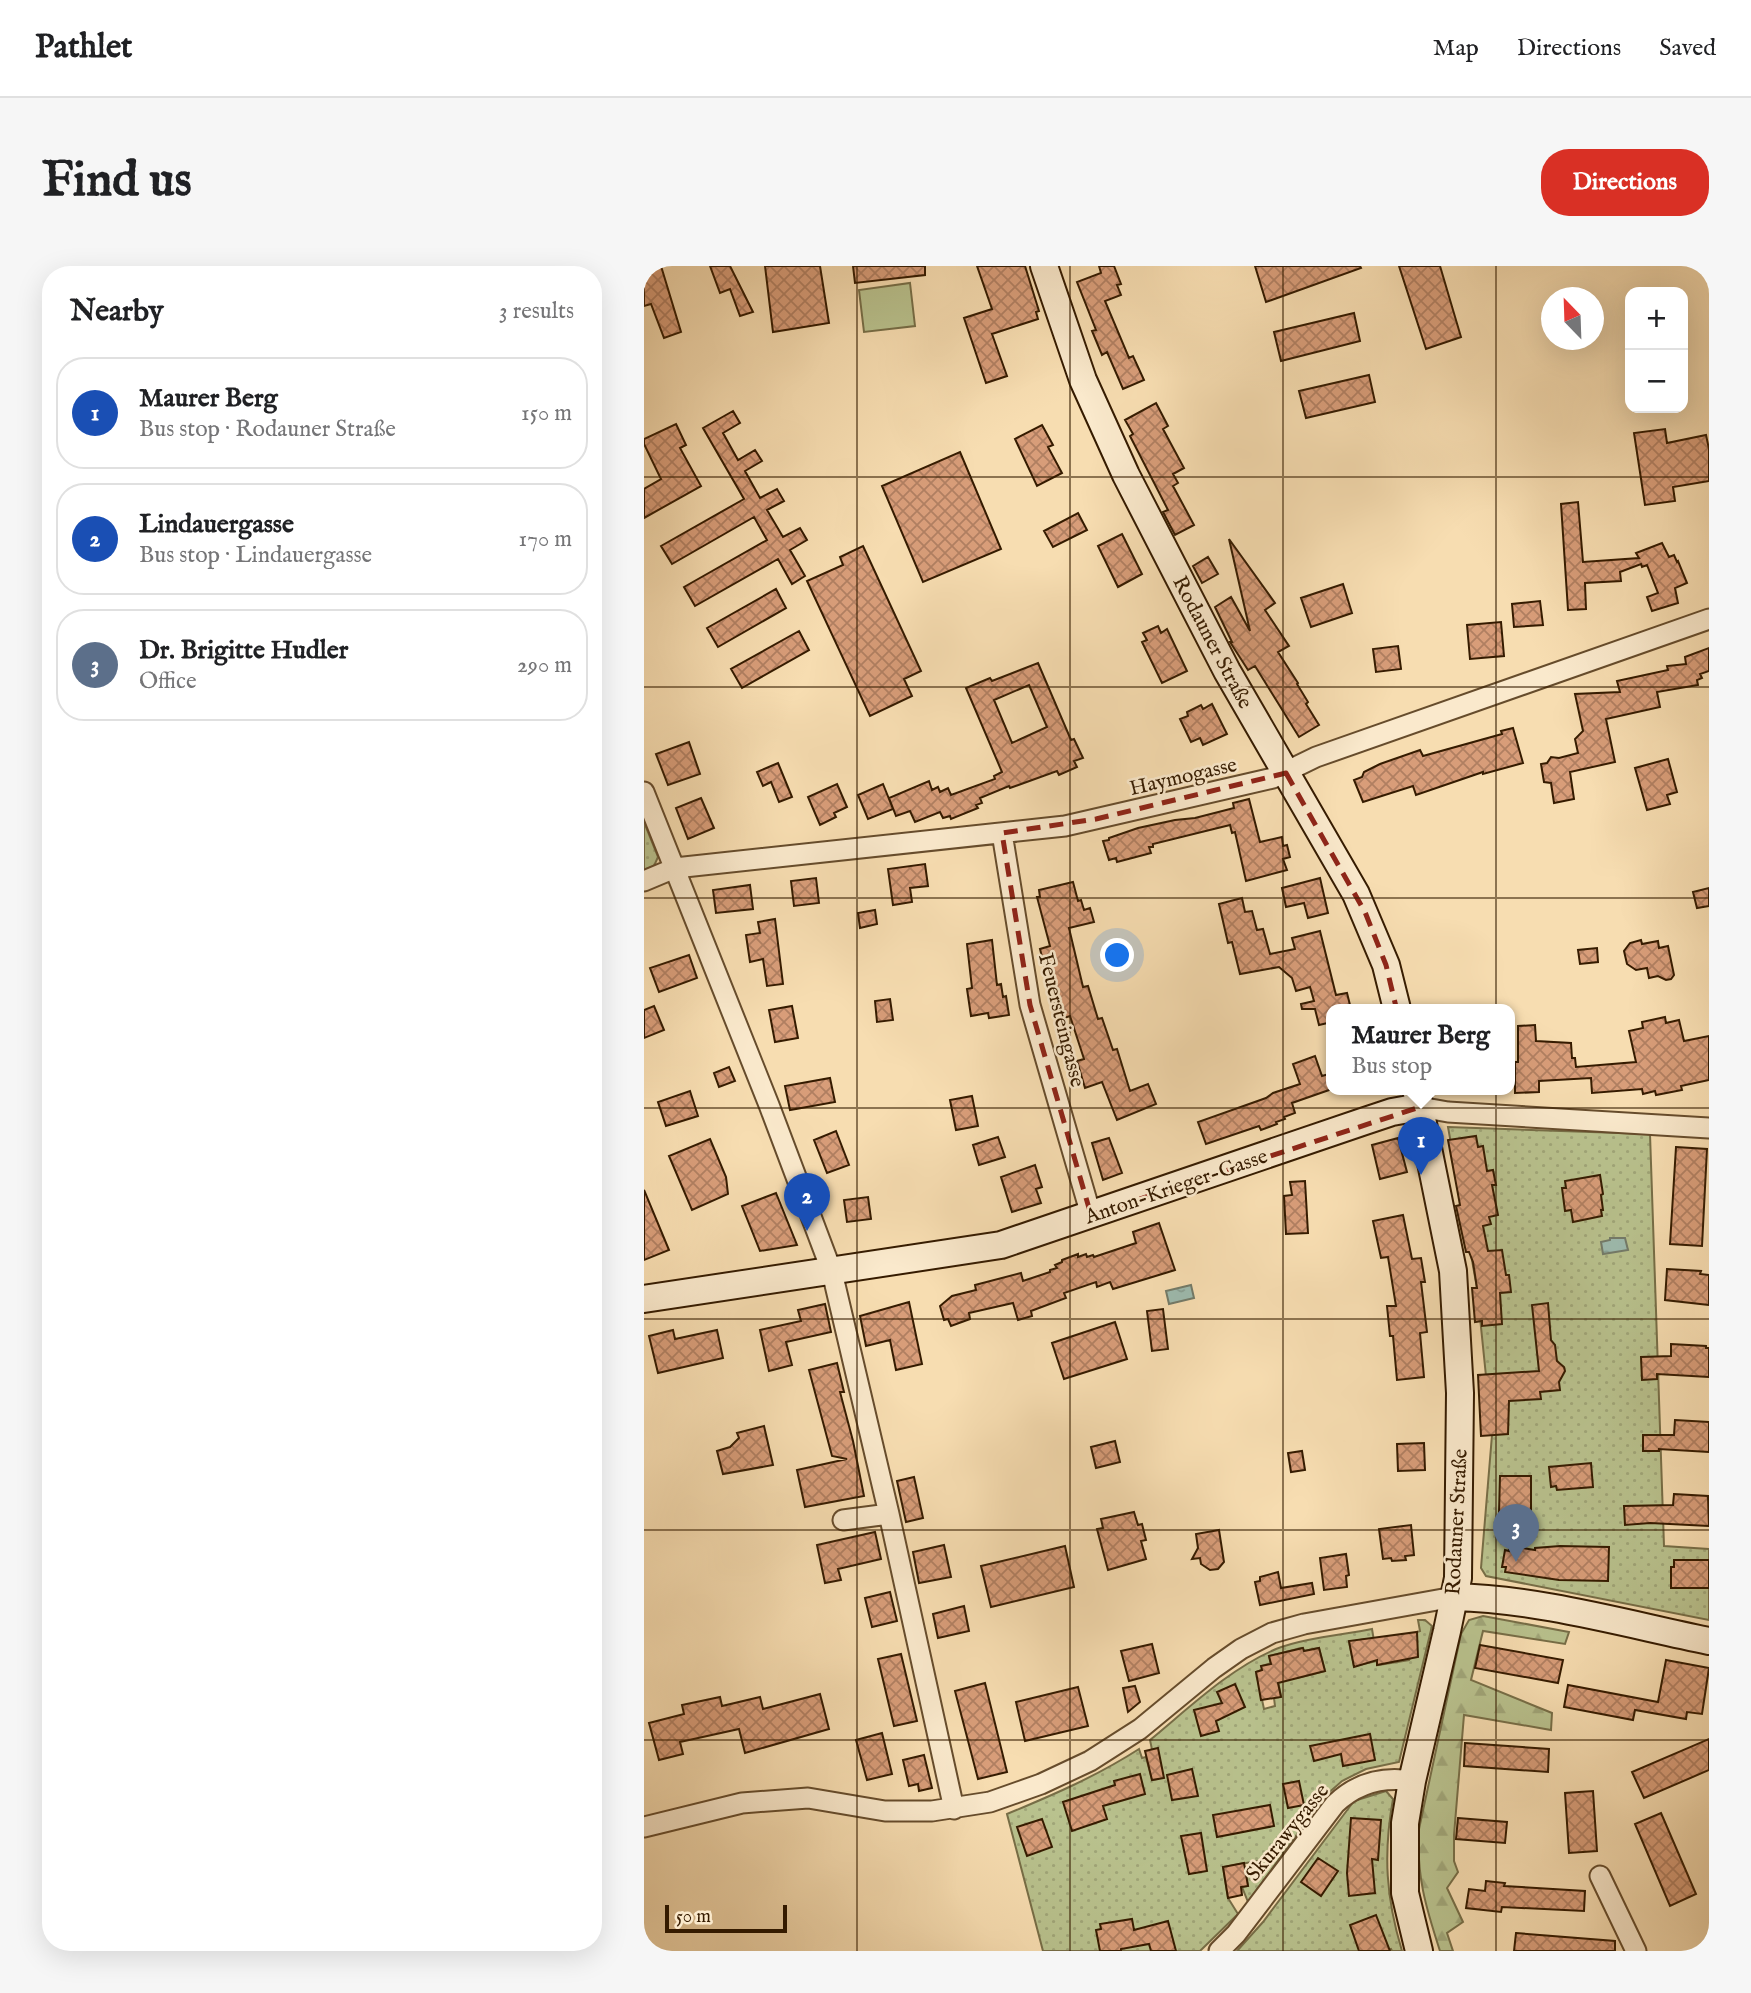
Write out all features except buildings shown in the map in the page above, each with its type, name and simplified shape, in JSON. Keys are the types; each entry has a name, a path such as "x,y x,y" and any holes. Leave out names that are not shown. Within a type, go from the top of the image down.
{"main road":[{"name":"Rodauner Straße","path":"1044,266 1083,380 1120,463 1227,671 1342,866 1365,912 1386,965 1396,1004"},
{"name":"Rodauner Straße","path":"1418,1098 1453,1271 1460,1393 1458,1566 1454,1597 1412,1780 1405,1823 1405,1893 1419,1951"},
{"name":"Anton-Krieger-Gasse","path":"644,1299 1001,1245 1392,1112 1418,1098"},
{"path":"1454,1597 1477,1597 1549,1608 1709,1641"}],"street":[{"name":"Haymogasse","path":"644,881 676,868 1002,834 1096,819 1286,773 1316,757 1709,619"},
{"path":"644,792 832,1272 890,1514 954,1809"},
{"name":"Feuersteingasse","path":"1002,834 1030,1005 1091,1215"},
{"name":"Anton-Krieger-Gasse","path":"1418,1098 1448,1112 1709,1128"},
{"path":"844,1520 890,1514"},
{"path":"644,1827 742,1803 808,1798 885,1811 954,1809 990,1802 1041,1784 1090,1761 1140,1729 1241,1649 1272,1633 1304,1624 1454,1597"},
{"name":"Skurawygasse","path":"1219,1951 1236,1934 1345,1794 1367,1783 1393,1778 1412,1780"},
{"path":"1600,1875 1636,1951"}],"highlighted area":[{"path":"1286,773 1365,912 1386,965 1420,1107 1091,1215 1030,1005 1002,833 1096,819"}],"green space":[{"path":"910,283 915,326 864,332 859,290"},
{"path":"644,822 658,857 654,866 644,870"},
{"path":"1448,1127 1650,1134 1664,1546 1709,1549 1709,1620 1486,1576 1481,1568 1492,1435 1477,1288"},
{"path":"1483,1616 1569,1632 1565,1644 1483,1631 1471,1680 1552,1713 1551,1730 1464,1715 1454,1835 1454,1861 1458,1872 1447,1888 1463,1922 1447,1933 1453,1951 1440,1951 1423,1891 1419,1829 1461,1634 1469,1620"},
{"path":"1418,1620 1425,1620 1432,1626 1399,1762 1366,1769 1342,1781 1324,1797 1248,1902 1242,1887 1248,1886 1246,1875 1253,1874 1253,1869 1259,1868 1258,1861 1223,1867 1228,1898 1238,1914 1200,1951 1043,1951 1007,1814 1091,1776 1139,1749 1142,1758 1146,1757 1152,1780 1158,1779 1150,1740 1226,1678 1276,1649 1311,1639 1372,1629 1374,1641 1365,1639 1349,1642 1354,1666 1377,1661 1378,1665 1409,1660 1416,1648 1417,1632 1420,1631","holes":["1302,1648 1304,1651 1319,1648 1325,1671 1297,1678 1276,1671 1281,1696 1274,1698 1275,1706 1264,1709 1256,1672 1268,1664 1269,1669 1272,1669 1269,1656"]},
{"path":"1386,1791 1393,1799 1387,1857 1389,1894 1402,1951 1237,1951 1263,1922 1354,1801"}],"water":[{"path":"1610,1238 1625,1238 1628,1250 1603,1254 1601,1242"},
{"path":"1191,1285 1194,1298 1169,1304 1166,1291"}],"place":[{"name":"Maurer Berg","path":"1421,1175"},
{"name":"Lindauergasse","path":"807,1231"},
{"name":"Dr. Brigitte Hudler","path":"1516,1562"}]}
